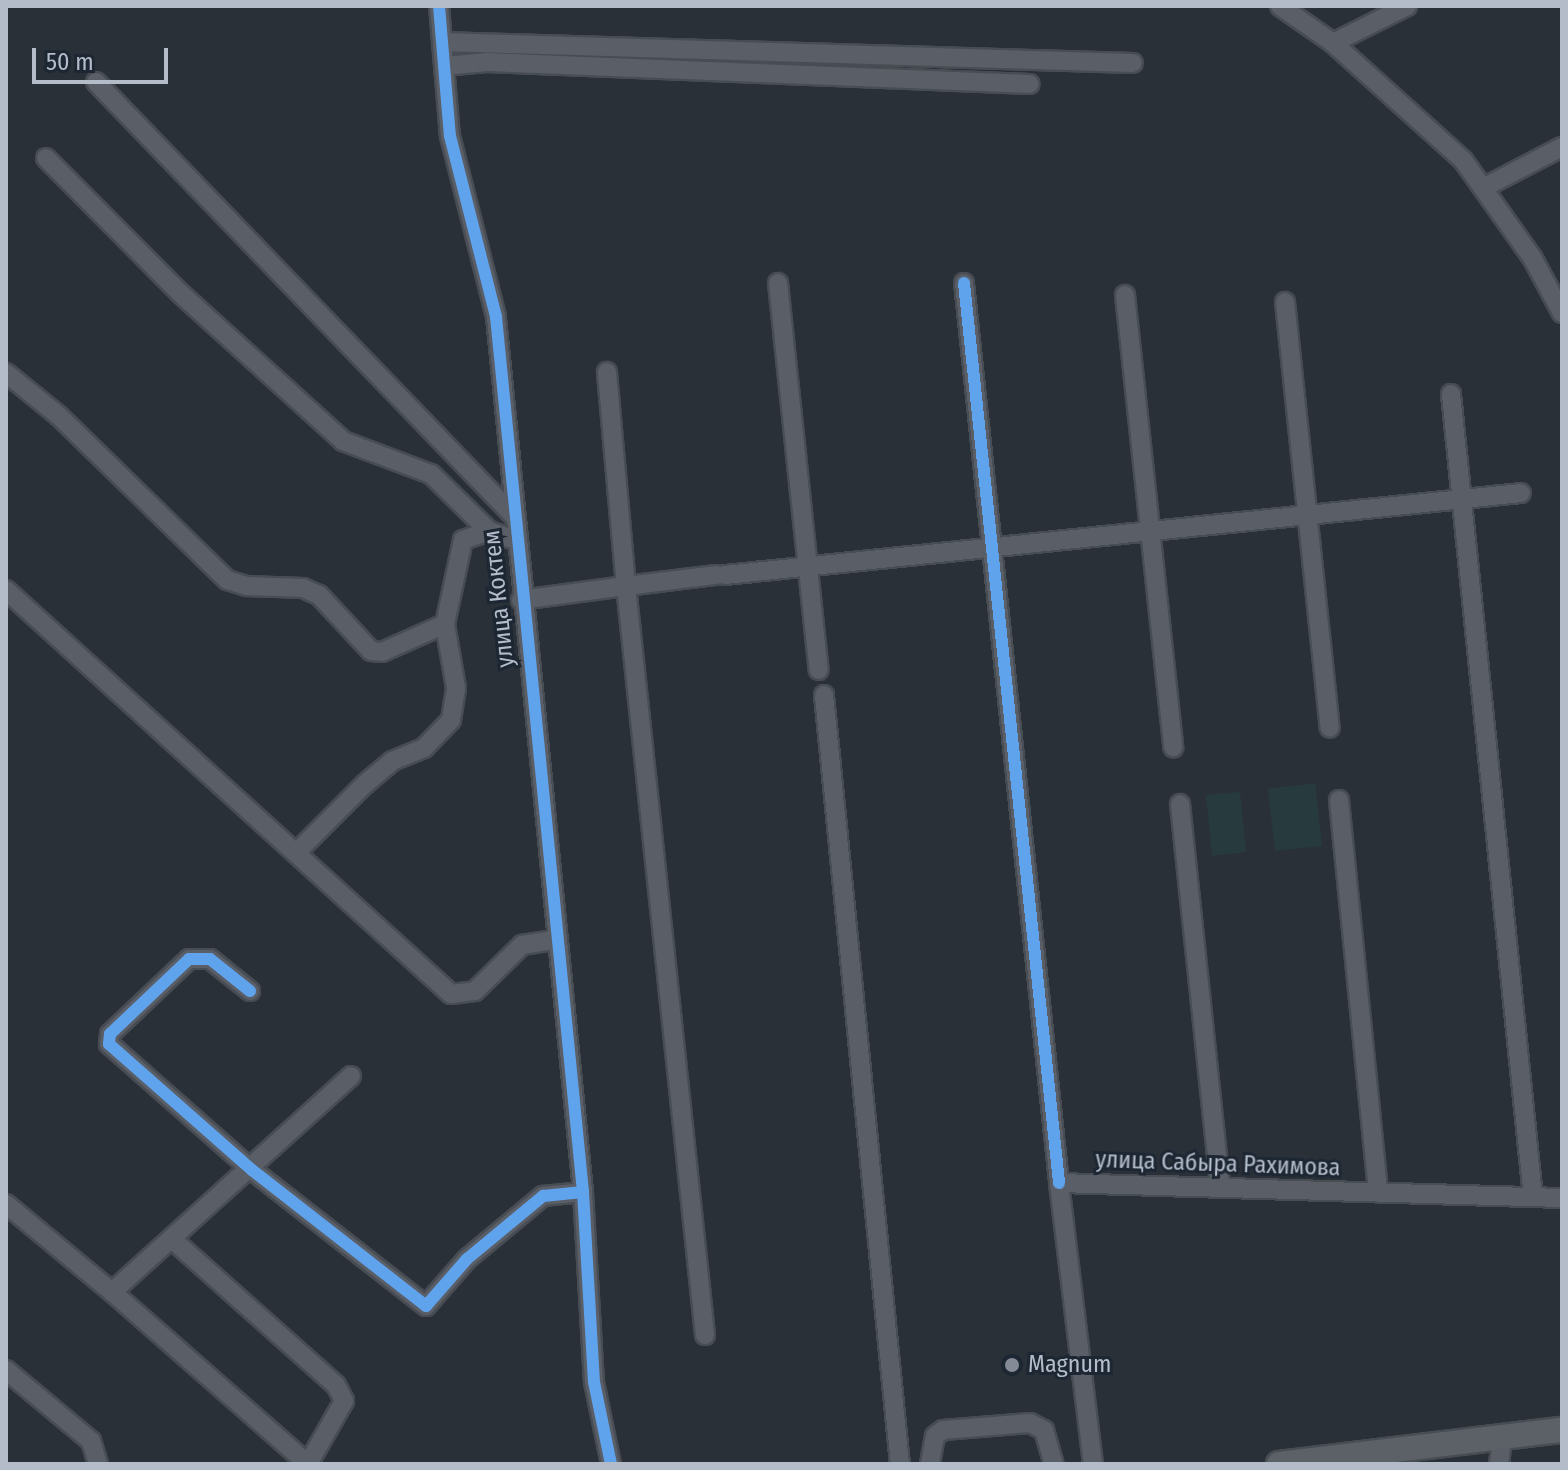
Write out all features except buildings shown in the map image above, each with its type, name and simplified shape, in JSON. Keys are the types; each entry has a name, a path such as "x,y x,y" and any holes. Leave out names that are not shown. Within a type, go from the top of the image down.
{"main road":[{"path":"1279,1464 1562,1430"}],"street":[{"name":"улица Коктем","path":"439,6 450,136 496,317 515,540 583,1192 594,1382 611,1464"},
{"path":"1280,6 1333,43 1463,160 1485,187 1562,313"},
{"path":"1333,43 1407,6"},
{"path":"442,42 1133,63"},
{"path":"444,66 487,62 1030,84"},
{"path":"96,82 513,515"},
{"path":"1485,187 1562,147"},
{"path":"46,158 180,293 343,441 431,474 489,531 515,540"},
{"path":"778,283 819,670"},
{"path":"964,283 1059,1183 1093,1464"},
{"path":"1125,295 1173,747"},
{"path":"1285,302 1330,728"},
{"path":"607,372 626,586 705,1335"},
{"path":"6,373 59,416 227,580 247,586 303,588 319,595 371,651 382,652 445,624"},
{"path":"1451,394 1533,1197"},
{"path":"521,600 809,564 993,549 1463,496 1521,493"},
{"path":"296,853 365,784 392,761 424,748 451,720 456,688 445,624 463,540 489,531"},
{"path":"6,590 451,994 475,991 522,945 555,940"},
{"path":"824,695 896,1381 900,1464"},
{"path":"1339,800 1378,1192"},
{"path":"1180,804 1220,1187"},
{"path":"250,991 210,959 189,959 108,1037 113,1050 158,1092 426,1306 467,1259 543,1196 583,1192"},
{"path":"112,1292 252,1170 351,1076"},
{"name":"улица Сабыра Рахимова","path":"1059,1183 1562,1198"},
{"path":"6,1204 112,1292 308,1464 344,1401 336,1385 173,1240"},
{"path":"6,1370 91,1441 98,1464"},
{"path":"930,1464 935,1436 943,1430 1030,1423 1044,1430 1054,1464"},
{"path":"1499,1464 1502,1438"}],"green space":[{"path":"1315,783 1322,846 1275,851 1268,789"},
{"path":"1240,792 1246,852 1212,856 1206,795"}],"cycle path":[{"path":"439,6 450,136 496,317 583,1192"},
{"path":"964,283 1059,1183"},
{"path":"250,991 210,959 189,959 110,1034 109,1044 252,1170 426,1306 467,1259 543,1196 583,1192 594,1382 611,1464"}],"place":[{"name":"Magnum","path":"1012,1365"}]}
